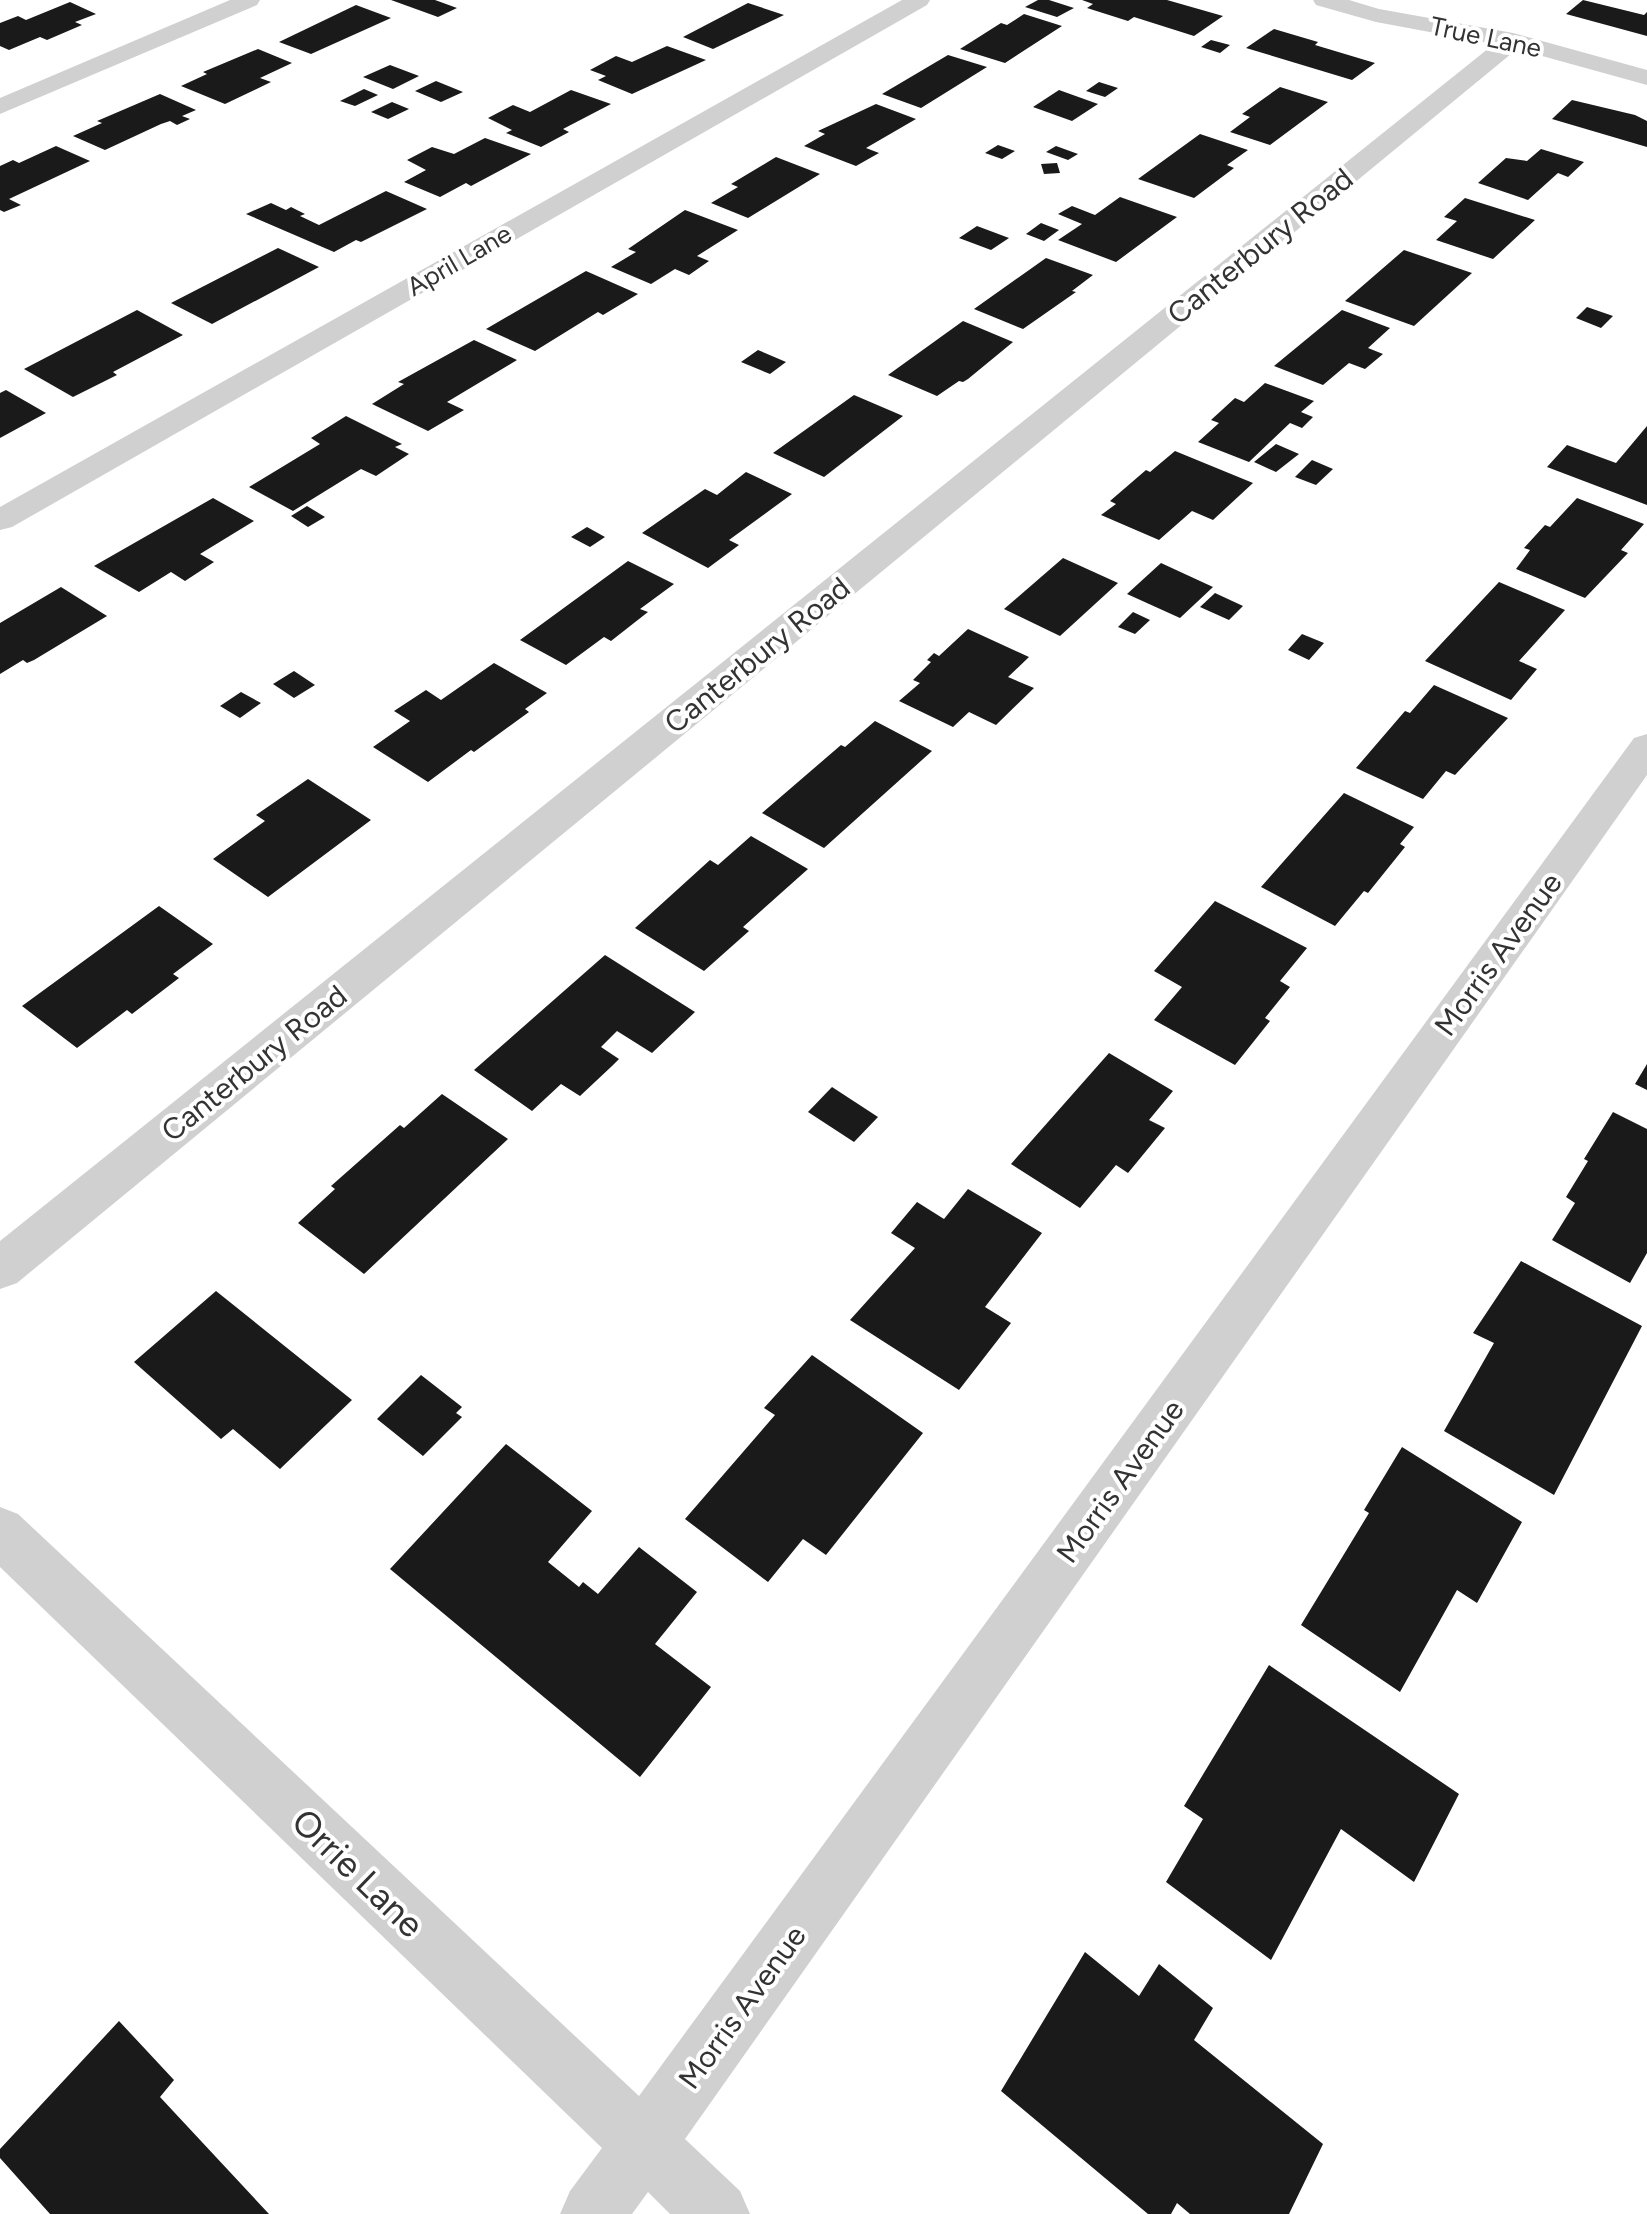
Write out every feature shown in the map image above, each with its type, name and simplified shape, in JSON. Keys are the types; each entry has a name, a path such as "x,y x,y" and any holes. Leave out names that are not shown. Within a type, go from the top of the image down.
{"street":[{"path":"0,107 249,0"},
{"name":"April Lane","path":"0,520 919,0"},
{"name":"True Lane","path":"1324,0 1376,15 1513,40 1647,78"},
{"name":"Canterbury Road","path":"0,1269 1513,40"},
{"name":"Morris Avenue","path":"593,2214 1647,747"},
{"name":"Orrie Lane","path":"0,1532 717,2214"}],"building":[{"path":"391,0 435,0 457,8 438,17"},
{"path":"1038,0 1074,8 1057,17 1025,7"},
{"path":"1082,0 1167,0 1223,16 1194,36 1134,17 1128,21 1087,8 1093,4"},
{"path":"1583,0 1644,15 1647,12 1647,36 1566,14"},
{"path":"70,2 96,14 75,22 82,25 47,40 40,37 9,50 0,46 0,23 18,16 26,20"},
{"path":"748,3 784,15 713,49 683,37"},
{"path":"356,5 391,18 311,54 279,42"},
{"path":"1024,14 1062,26 1005,63 960,49 1001,23 1007,25"},
{"path":"1274,29 1375,63 1352,80 1246,48"},
{"path":"1211,40 1230,45 1220,53 1201,47"},
{"path":"667,46 706,60 632,94 598,80 606,76 590,70 616,56 632,62"},
{"path":"258,49 292,63 260,78 271,82 225,104 181,86 207,74 203,72"},
{"path":"948,55 987,67 921,108 882,94"},
{"path":"390,65 419,76 393,89 363,77"},
{"path":"436,81 463,92 441,102 415,91"},
{"path":"1099,82 1118,88 1105,97 1086,91"},
{"path":"1280,87 1328,102 1270,145 1230,132 1250,117 1242,114"},
{"path":"364,89 378,95 355,106 340,101"},
{"path":"571,90 611,104 563,129 569,132 541,147 506,133 512,130 488,118 513,105 530,112"},
{"path":"1059,90 1098,104 1072,121 1033,107"},
{"path":"160,94 196,110 182,116 190,119 177,125 170,121 161,124 105,150 73,136 102,123 97,121"},
{"path":"1572,100 1635,115 1647,121 1647,147 1552,119"},
{"path":"392,102 409,109 388,119 371,112"},
{"path":"876,104 916,119 866,148 879,153 856,166 804,146 825,134 818,131"},
{"path":"1200,134 1248,150 1227,165 1234,168 1194,198 1138,179"},
{"path":"485,138 531,154 471,186 466,183 440,197 404,182 426,170 407,160 432,147 454,154"},
{"path":"998,145 1015,151 1002,159 985,153"},
{"path":"56,146 90,161 9,199 21,205 4,212 0,210 0,166 13,160 19,163"},
{"path":"1056,146 1078,154 1068,160 1046,152"},
{"path":"1541,149 1584,162 1568,177 1558,173 1528,200 1478,183 1506,158 1527,161"},
{"path":"776,157 820,174 748,218 711,203 738,187 731,184"},
{"path":"1057,163 1060,173 1044,174 1041,164"},
{"path":"386,191 427,209 334,252 246,214 271,203 286,210 291,207 305,214 300,216 319,225"},
{"path":"1120,197 1177,217 1116,262 1058,240 1082,224 1058,214 1072,206 1095,215"},
{"path":"1465,198 1535,220 1493,259 1436,240 1457,221 1444,217"},
{"path":"685,210 738,230 697,256 709,261 689,275 675,269 651,284 611,267 636,252 628,249"},
{"path":"1041,223 1059,230 1044,241 1026,234"},
{"path":"977,226 1009,238 991,250 959,238"},
{"path":"278,248 319,267 212,324 171,303"},
{"path":"1404,250 1472,273 1414,326 1345,301"},
{"path":"1046,258 1093,275 1072,291 1076,292 1023,329 974,309"},
{"path":"586,271 638,294 603,315 598,312 535,351 486,329"},
{"path":"1587,307 1613,316 1601,328 1576,318"},
{"path":"137,310 183,335 113,372 117,375 73,397 24,369"},
{"path":"1342,310 1390,328 1368,348 1383,354 1365,369 1349,363 1323,385 1274,366"},
{"path":"963,321 1013,342 968,379 959,381 937,396 888,375"},
{"path":"474,340 517,360 447,402 464,410 428,431 372,404 404,384 398,382"},
{"path":"758,350 786,362 770,374 741,362"},
{"path":"1265,383 1314,401 1301,412 1313,417 1302,428 1290,423 1249,462 1198,442 1219,423 1211,420 1235,398 1244,402"},
{"path":"6,390 46,413 0,438 0,393"},
{"path":"854,395 903,416 824,477 773,453"},
{"path":"346,416 402,444 395,447 409,454 376,476 361,469 293,511 249,487 320,444 311,438"},
{"path":"1647,426 1647,505 1547,467 1567,445 1616,463"},
{"path":"1276,444 1299,454 1276,472 1254,462"},
{"path":"1175,451 1253,483 1213,520 1192,511 1159,540 1101,515 1116,504 1110,501 1146,470 1150,472"},
{"path":"1312,460 1333,469 1316,485 1295,477"},
{"path":"746,472 792,494 729,540 739,545 708,568 642,533 705,489 717,495"},
{"path":"213,498 254,521 200,554 214,562 185,581 171,572 139,592 94,566"},
{"path":"1577,498 1644,524 1621,550 1628,553 1585,598 1516,569 1530,550 1524,548 1545,525 1550,527"},
{"path":"307,506 325,517 308,527 291,516"},
{"path":"587,527 605,537 590,547 571,537"},
{"path":"1063,558 1118,583 1060,636 1004,609"},
{"path":"628,561 674,584 640,609 648,612 611,641 604,637 566,665 520,640"},
{"path":"1161,563 1213,587 1180,618 1127,594"},
{"path":"1499,582 1565,610 1519,661 1537,669 1511,700 1425,661"},
{"path":"61,587 107,616 34,660 27,663 23,660 0,674 0,623"},
{"path":"1215,593 1243,606 1229,620 1200,607"},
{"path":"1133,612 1150,620 1135,634 1118,627"},
{"path":"968,629 1029,657 1008,677 1034,688 996,725 969,712 953,727 899,701 920,683 913,680 931,662 927,660 934,653 939,656"},
{"path":"1302,634 1324,643 1309,660 1288,650"},
{"path":"494,663 547,693 525,709 529,712 474,752 471,750 428,782 373,747 410,721 394,711 426,690 441,700"},
{"path":"294,671 315,685 294,698 273,684"},
{"path":"1434,685 1508,718 1455,775 1446,771 1423,799 1356,768 1405,711 1410,713"},
{"path":"241,692 261,703 240,718 220,706"},
{"path":"875,721 932,751 824,848 762,813 841,745 845,747"},
{"path":"308,779 371,820 268,897 213,859 265,821 256,815"},
{"path":"1344,793 1414,827 1400,844 1405,847 1368,893 1364,891 1335,926 1261,887"},
{"path":"751,836 808,869 743,927 749,931 704,971 635,928 710,860 718,865"},
{"path":"1215,901 1307,948 1280,981 1290,987 1265,1018 1270,1021 1235,1065 1154,1020 1182,987 1154,971"},
{"path":"159,906 213,944 173,974 179,978 132,1014 127,1010 77,1048 22,1006"},
{"path":"605,955 695,1012 652,1053 617,1031 601,1047 619,1059 612,1066 580,1096 561,1084 532,1111 474,1070"},
{"path":"1109,1053 1173,1091 1149,1120 1165,1128 1128,1173 1116,1165 1080,1208 1011,1164"},
{"path":"1647,1064 1647,1090 1635,1084"},
{"path":"832,1087 878,1117 854,1142 808,1112"},
{"path":"442,1094 508,1139 364,1274 298,1223 335,1189 331,1186 400,1125 404,1128"},
{"path":"1613,1112 1647,1129 1647,1253 1630,1283 1552,1240 1575,1203 1566,1197 1588,1161 1584,1159"},
{"path":"968,1189 1042,1233 985,1307 1011,1323 959,1390 850,1320 915,1248 891,1233 917,1202 944,1219"},
{"path":"1521,1261 1642,1326 1554,1495 1444,1431 1494,1343 1473,1333"},
{"path":"216,1291 352,1400 280,1469 233,1429 221,1439 134,1362"},
{"path":"812,1355 923,1433 826,1555 803,1539 768,1582 685,1519 775,1415 764,1408"},
{"path":"421,1375 462,1407 456,1413 462,1417 423,1456 377,1419"},
{"path":"506,1444 592,1511 548,1562 579,1587 583,1582 598,1594 639,1547 697,1592 655,1644 711,1687 640,1777 390,1569"},
{"path":"1402,1447 1522,1522 1477,1603 1457,1590 1400,1692 1301,1625 1369,1513 1364,1510"},
{"path":"1269,1665 1459,1794 1414,1882 1341,1829 1271,1960 1166,1882 1203,1819 1184,1806"},
{"path":"1085,1952 1139,1996 1159,1964 1213,2008 1194,2040 1323,2144 1289,2214 1190,2214 1177,2203 1171,2214 1148,2214 1001,2091"},
{"path":"119,2021 174,2080 160,2097 269,2214 50,2214 0,2158 0,2149"}]}
